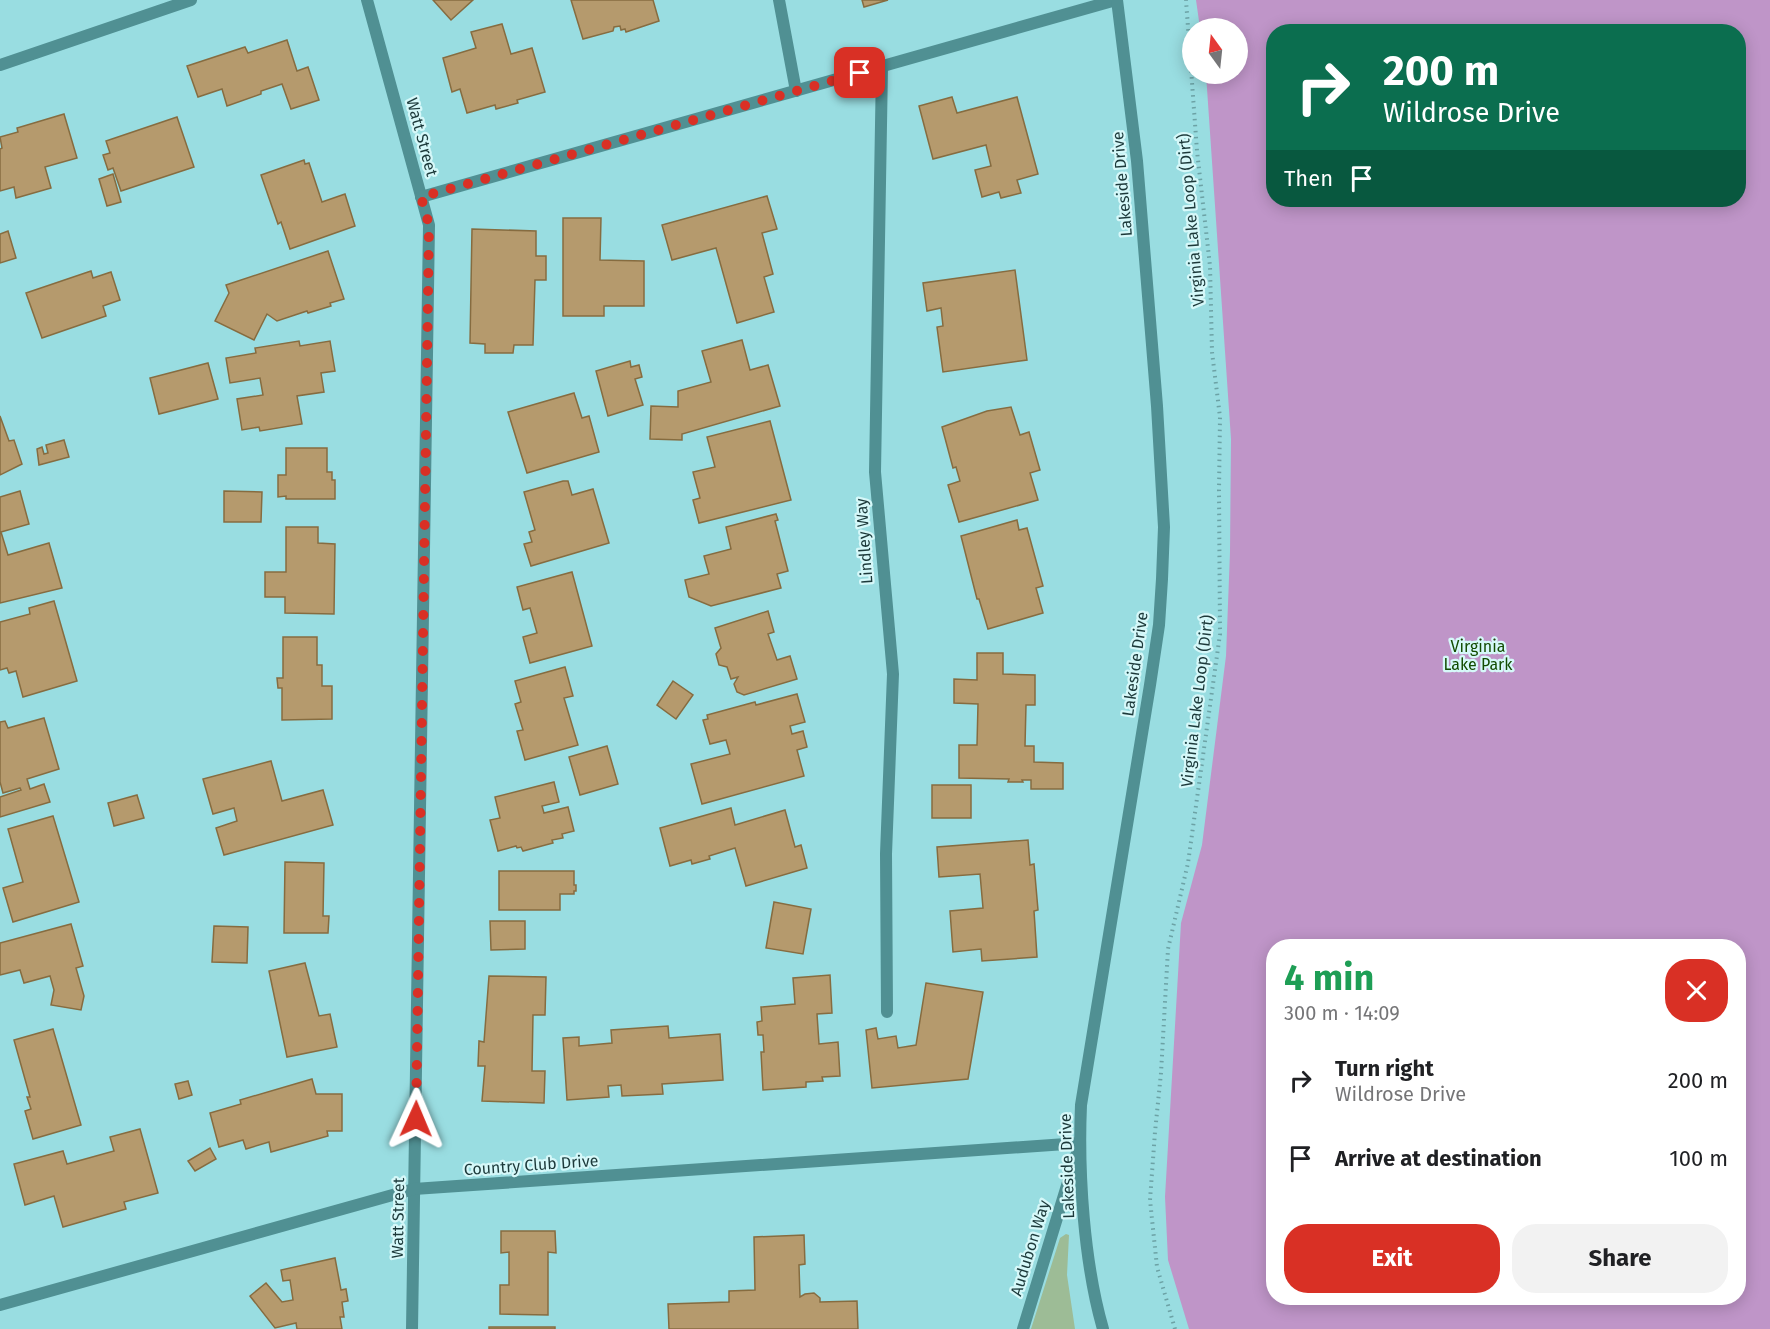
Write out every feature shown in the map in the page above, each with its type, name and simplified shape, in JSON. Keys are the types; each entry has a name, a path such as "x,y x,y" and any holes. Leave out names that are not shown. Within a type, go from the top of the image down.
{"street":[{"path":"0,64 191,0"},
{"name":"Watt Street","path":"367,0 429,225 412,1329"},
{"path":"779,0 796,92"},
{"path":"421,197 1117,0"},
{"name":"Lakeside Drive","path":"1103,1329 1091,1272 1080,1143 1081,1105 1159,626 1164,526 1157,406 1137,161 1117,0"},
{"name":"Lindley Way","path":"882,67 876,472 893,674 886,854 886,1011"},
{"name":"Country Club Drive","path":"0,1305 414,1189 1080,1143"},
{"name":"Audubon Way","path":"1023,1329 1080,1143"}],"path":[{"name":"Virginia Lake Loop (Dirt)","path":"1175,1329 1157,1267 1151,1211 1155,1132 1161,1073 1168,949 1188,863 1220,634 1220,417 1212,352 1210,266 1197,152 1186,0"}],"green space":[{"path":"1066,1234 1069,1235 1067,1275 1075,1329 1031,1329 1060,1238"}],"shaded area":[{"name":"Virginia Lake Park","path":"1196,0 1770,0 1770,1329 1189,1329 1168,1260 1165,1197 1181,923 1202,845 1226,656 1231,439 1207,84 1248,84 1248,18 1199,18"}],"building":[{"path":"433,0 473,0 451,20"},
{"path":"571,0 653,0 659,21 626,32 625,29 621,30 620,26 614,27 613,31 583,39"},
{"path":"862,0 888,0 864,7"},
{"path":"502,24 511,54 532,48 545,92 496,109 495,105 467,113 460,89 452,92 443,58 476,48 471,32"},
{"path":"287,40 297,71 308,67 319,100 291,109 282,84 227,106 222,89 198,97 187,66 245,47 248,53"},
{"path":"952,97 957,113 1017,97 1038,174 1017,180 1021,193 1001,198 999,192 982,197 975,170 991,166 986,145 933,159 919,106"},
{"path":"64,114 77,158 45,167 51,188 16,198 14,187 0,191 0,149 2,148 0,137 18,132 17,128"},
{"path":"177,117 194,167 121,191 113,168 108,170 103,155 110,153 106,141"},
{"path":"304,160 305,164 309,163 322,202 345,194 355,226 290,249 281,222 278,224 261,175"},
{"path":"113,174 121,202 107,206 99,179"},
{"path":"767,196 777,229 762,233 773,274 764,277 774,312 737,323 716,248 672,260 662,225"},
{"path":"563,218 601,218 600,260 644,261 644,306 604,306 604,316 563,316"},
{"path":"472,229 536,231 536,256 546,256 546,280 535,280 533,345 514,345 513,353 485,353 485,344 470,343"},
{"path":"8,231 16,258 0,263 0,234"},
{"path":"328,251 344,299 330,303 331,306 277,321 267,314 254,340 215,321 229,293 226,285"},
{"path":"1015,270 1027,360 943,372 937,327 943,326 941,308 927,311 923,283"},
{"path":"91,271 93,278 111,272 120,300 103,306 106,316 42,338 26,293"},
{"path":"742,340 750,370 768,365 780,406 682,434 682,440 650,439 651,406 678,407 678,391 711,382 702,351"},
{"path":"299,341 300,346 330,341 335,371 321,373 324,392 297,396 302,424 260,431 259,427 242,430 237,399 263,395 260,378 230,383 226,358 256,353 255,348"},
{"path":"630,361 631,367 639,365 642,377 635,379 643,405 608,416 596,371"},
{"path":"208,363 218,399 159,414 150,378"},
{"path":"574,393 582,418 589,416 599,452 527,473 508,412"},
{"path":"1011,407 1020,435 1029,432 1040,470 1030,473 1038,500 959,522 948,485 960,481 956,467 953,468 942,427 987,411"},
{"path":"0,416 9,441 14,440 22,464 0,475"},
{"path":"770,421 791,500 699,523 693,500 700,498 693,472 715,467 707,437"},
{"path":"64,440 69,457 39,465 37,449 42,447 44,454 48,453 46,445"},
{"path":"286,448 327,448 327,472 332,472 332,480 335,480 335,499 278,497 278,475 286,475"},
{"path":"568,481 572,495 593,489 609,543 531,566 524,544 532,542 529,532 535,530 524,492"},
{"path":"20,491 29,524 1,532 8,555 49,543 62,588 0,603 0,497"},
{"path":"224,491 262,492 261,522 224,522"},
{"path":"776,514 778,520 775,521 788,571 777,574 781,588 711,606 689,597 685,580 709,574 704,556 731,549 726,527"},
{"path":"1017,520 1019,530 1027,528 1043,586 1036,588 1043,613 988,629 979,599 977,599 961,536"},
{"path":"286,527 318,527 318,543 335,544 334,614 285,613 285,597 265,597 265,572 286,572"},
{"path":"572,572 592,646 530,663 523,637 537,633 530,608 523,610 517,587"},
{"path":"54,601 77,681 23,697 16,671 9,673 7,668 0,670 0,622 30,614 29,608"},
{"path":"768,611 774,632 768,634 777,660 790,656 797,679 744,695 737,692 734,684 738,677 731,679 727,667 719,665 716,654 721,648 715,628"},
{"path":"283,637 317,637 317,665 322,665 322,686 332,686 332,719 282,720 282,688 278,688 277,678 283,678"},
{"path":"977,653 1003,653 1003,674 1035,675 1035,705 1026,705 1025,746 1034,746 1034,762 1063,763 1063,789 1031,789 1031,780 1008,782 1009,779 959,778 959,745 977,745 978,704 954,703 954,679 977,680"},
{"path":"565,667 573,696 564,698 578,745 525,760 517,731 523,730 515,704 521,702 515,681"},
{"path":"673,681 693,695 676,719 657,705"},
{"path":"797,694 805,722 790,726 792,734 803,731 807,747 797,750 804,776 702,804 691,764 730,754 726,740 710,744 703,720 708,719 707,715"},
{"path":"44,718 59,769 27,779 30,789 44,784 50,802 0,817 0,797 21,790 20,788 3,793 0,782 0,722 5,721 8,728"},
{"path":"607,746 618,784 580,795 569,757"},
{"path":"271,761 282,801 323,790 333,825 224,855 216,828 237,821 234,808 213,814 203,779"},
{"path":"554,782 559,802 542,806 544,813 568,807 574,831 562,834 563,838 552,840 553,843 523,851 521,847 516,846 498,851 490,820 500,818 495,797"},
{"path":"932,785 971,785 971,818 932,818"},
{"path":"137,795 144,818 114,826 108,803"},
{"path":"731,808 735,825 785,810 795,847 801,845 807,868 746,886 735,848 692,864 691,860 670,866 660,828"},
{"path":"53,816 79,902 13,922 3,888 23,882 8,829"},
{"path":"1028,840 1030,865 1034,864 1038,910 1034,911 1037,957 982,961 981,949 953,952 950,911 983,908 980,874 939,877 937,847"},
{"path":"285,862 324,863 323,916 329,916 328,933 284,933"},
{"path":"499,871 574,871 576,891 574,894 560,894 560,910 499,910"},
{"path":"774,902 811,909 803,954 766,948"},
{"path":"490,921 525,921 525,949 491,950"},
{"path":"71,924 83,966 76,968 84,996 81,1010 51,1005 54,990 50,976 24,983 20,970 0,975 0,943"},
{"path":"214,926 248,927 247,963 212,962"},
{"path":"305,963 319,1016 330,1014 337,1047 287,1057 269,971"},
{"path":"830,975 832,1013 817,1014 819,1044 838,1042 840,1076 822,1077 823,1081 806,1082 806,1087 763,1090 761,1052 764,1052 763,1035 758,1035 757,1022 762,1021 761,1007 795,1004 793,978"},
{"path":"489,976 546,977 545,1015 533,1015 532,1071 545,1071 544,1103 482,1101 485,1066 478,1066 479,1041 484,1042"},
{"path":"926,983 983,992 968,1079 872,1088 866,1030 876,1028 878,1039 896,1036 898,1048 916,1045"},
{"path":"668,1026 669,1038 720,1034 723,1080 662,1084 663,1094 622,1096 621,1085 608,1086 609,1097 567,1100 563,1038 579,1037 579,1046 612,1043 611,1030"},
{"path":"53,1029 81,1125 33,1139 25,1111 31,1109 27,1097 30,1097 14,1040"},
{"path":"312,1079 316,1094 342,1094 342,1131 327,1131 328,1136 271,1152 269,1142 246,1149 243,1140 219,1147 210,1113 241,1104 240,1100"},
{"path":"188,1081 192,1095 179,1099 175,1084"},
{"path":"140,1129 158,1193 124,1202 126,1209 63,1227 54,1196 25,1205 14,1164 63,1151 67,1164 114,1151 110,1137"},
{"path":"210,1148 216,1159 195,1171 188,1161"},
{"path":"501,1231 555,1231 556,1253 548,1252 548,1315 500,1314 500,1285 509,1285 509,1252 501,1253"},
{"path":"804,1235 805,1264 799,1265 800,1297 814,1293 820,1298 820,1302 857,1301 858,1329 669,1329 668,1304 729,1302 729,1291 755,1290 754,1237"},
{"path":"335,1258 341,1290 346,1289 348,1301 342,1302 344,1317 340,1317 342,1329 297,1329 296,1323 275,1328 250,1296 266,1283 282,1302 293,1300 290,1280 283,1281 281,1270"},
{"path":"489,1327 555,1327 555,1329 489,1329"}],"route":[{"path":"416,1119 429,225 421,197 860,73"}]}
